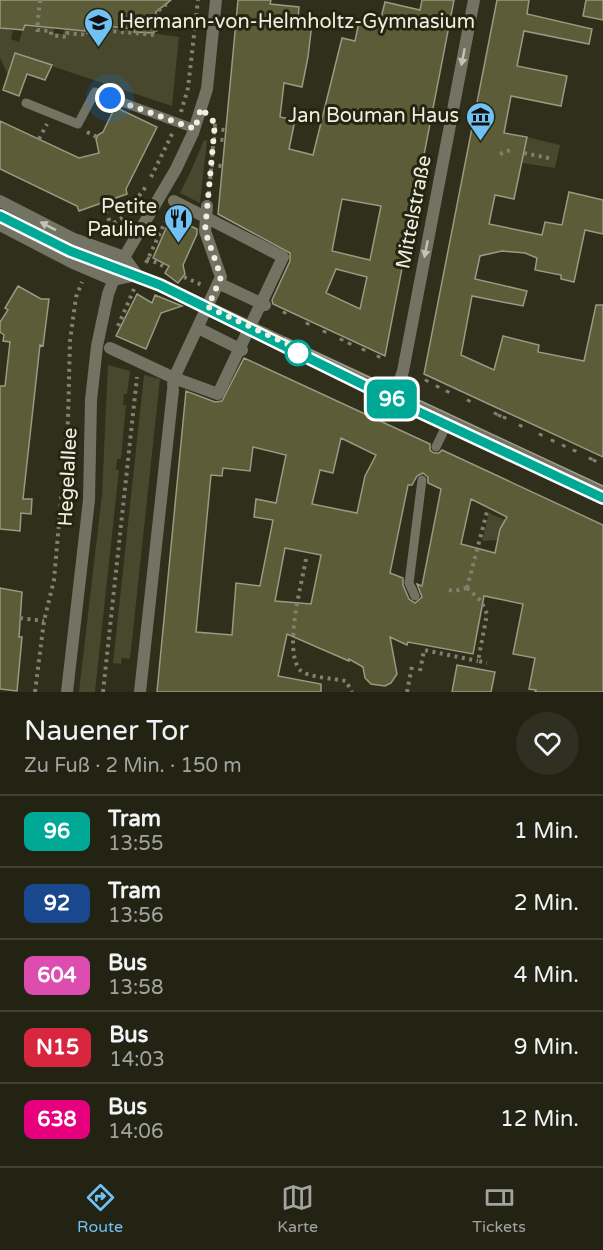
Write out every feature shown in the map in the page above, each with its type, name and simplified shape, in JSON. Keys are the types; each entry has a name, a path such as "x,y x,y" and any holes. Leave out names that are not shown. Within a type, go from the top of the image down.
{"street":[{"name":"Hegelallee","path":"68,692 89,500 91,400 97,346 113,280 121,262 177,169 195,129 207,88 216,0"},
{"name":"Mittelstraße","path":"395,395 407,348 474,0"},
{"path":"0,201 121,262 136,281"},
{"path":"110,348 139,368 178,384 218,394 263,304 283,257 227,227 207,213 175,202"},
{"path":"140,692 178,384 198,328 221,277 205,231 207,213"},
{"path":"0,225 113,280 162,285 603,492"},
{"path":"218,283 263,304"},
{"path":"198,328 241,349"}],"lane":[{"path":"26,103 78,124 95,92 195,129"},
{"path":"436,447 448,420"},
{"path":"415,596 409,583 422,480"}],"path":[{"path":"40,0 37,30 51,31 51,35 66,37 67,33 88,35 88,29 155,35 157,11 165,7 166,0"},
{"path":"106,232 111,225 122,218 147,185 177,123 188,88 198,0"},
{"path":"201,108 215,123 207,213"},
{"path":"214,129 225,130"},
{"path":"213,139 224,140"},
{"path":"500,154 511,150"},
{"path":"524,153 553,159"},
{"path":"211,165 222,166"},
{"path":"147,261 175,202"},
{"path":"103,204 111,225"},
{"path":"140,255 147,261 167,268"},
{"path":"110,348 136,281"},
{"path":"35,692 44,621 54,580 68,420 70,341 75,297 81,285"},
{"path":"70,341 77,342"},
{"path":"103,692 139,368"},
{"path":"426,382 429,376"},
{"path":"437,388 440,381"},
{"path":"447,393 450,386"},
{"path":"468,402 471,396"},
{"path":"499,417 502,410 499,417"},
{"path":"520,427 523,421"},
{"path":"540,436 543,430"},
{"path":"552,442 555,435"},
{"path":"563,447 567,440"},
{"path":"574,452 577,445"},
{"path":"592,461 595,454"},
{"path":"467,588 489,508"},
{"path":"306,559 291,641 296,662 300,670 307,674 345,681 352,692"},
{"path":"449,590 467,588"},
{"path":"467,588 481,601 487,614 478,661"},
{"path":"20,618 44,621"},
{"path":"420,671 424,650 487,663"},
{"path":"407,692 412,666"}],"green space":[{"name":"Hermann-von-Helmholtz-Gymnasium","path":"85,24 179,37 172,106 15,54 8,75 0,58 0,27 13,31 11,39 19,42 24,25 54,28 54,33 63,34 64,29 84,31"},
{"path":"527,137 560,145 555,168 522,163"},
{"path":"204,140 207,141 200,203 180,193"},
{"path":"108,365 130,371 127,394 124,394 123,405 126,405 121,459 117,459 116,470 119,470 95,692 79,692 102,494"},
{"path":"144,375 160,379 130,659 122,658 121,664 113,663"},
{"path":"489,513 505,520 498,540 482,541"}],"building":[{"path":"0,0 171,0 156,12 154,33 85,24 85,31 25,25 23,30 0,28"},
{"path":"238,0 271,0 270,4 299,7 298,20 312,23 302,87 284,83 280,117 295,120 289,149 313,155 342,38 355,41 359,22 379,26 385,2 420,10 422,0 454,0 385,356 273,304 272,300 290,261 290,253 218,214","holes":["342,199 381,206 370,260 332,251","336,269 367,277 360,309 326,293"]},
{"path":"497,0 529,0 527,14 592,29 589,44 524,31 517,66 567,76 561,106 511,96 504,133 527,137 514,199 495,195 489,224 542,235 545,222 562,225 569,192 603,200 603,234 585,230 574,282 561,279 561,275 535,270 537,258 525,253 502,251 480,256 475,279 527,291 523,306 472,296 461,355 494,370 503,336 539,345 538,352 584,361 596,305 603,305 603,457 424,374"},
{"path":"586,0 603,0 603,20 583,16"},
{"path":"15,53 52,65 45,80 27,74 19,96 3,90"},
{"path":"115,107 157,127 126,189 127,194 79,211 77,206 0,169 0,121 79,158 99,153 96,139 103,132"},
{"path":"171,217 197,229 197,234 183,265 185,274 178,283 165,273 169,266 153,258"},
{"path":"18,286 41,299 49,299 43,346 40,345 23,499 32,499 31,514 21,513 20,531 0,529 0,386 5,386 10,342 3,341 4,335 0,332 0,322"},
{"path":"137,294 152,303 155,295 182,306 161,313 146,349 116,336"},
{"path":"244,358 430,444 430,450 434,453 442,450 603,525 603,692 535,692 536,690 529,689 535,658 513,654 523,604 484,596 473,654 408,642 407,645 390,637 397,674 391,683 385,686 371,684 365,678 363,667 349,659 349,661 287,634 278,676 321,684 321,692 157,692 186,391 215,402 222,401","holes":["341,438 376,455 365,476 357,513 312,504 320,470 333,473","253,447 286,455 276,503 256,499 254,517 273,520 260,586 236,583 232,635 196,632 211,475 222,476 223,468 250,471","423,473 428,477 428,483 441,489 422,586 417,584 422,597 415,603 409,599 403,585 403,578 390,573 408,485 412,485 417,476","471,499 507,517 500,529 495,553 461,544","285,548 321,555 311,604 275,601"]},
{"path":"0,588 22,592 19,637 22,637 17,691 0,689"},
{"path":"457,665 495,672 491,692 452,692"}],"tram line":[{"path":"0,210 73,246 161,285"},
{"name":"96","path":"0,216 70,251 160,285 400,403 603,498"},
{"path":"163,286 400,403 603,498"},
{"path":"285,338 603,486"}],"place":[{"name":"Hermann-von-Helmholtz-Gymnasium","path":"98,48"},
{"name":"Jan Bouman Haus","path":"480,142"},
{"name":"Petite Pauline","path":"178,244"}],"route":[{"path":"110,98 195,129 201,108 215,123 205,231 221,277 208,307 300,350 298,353"}]}
